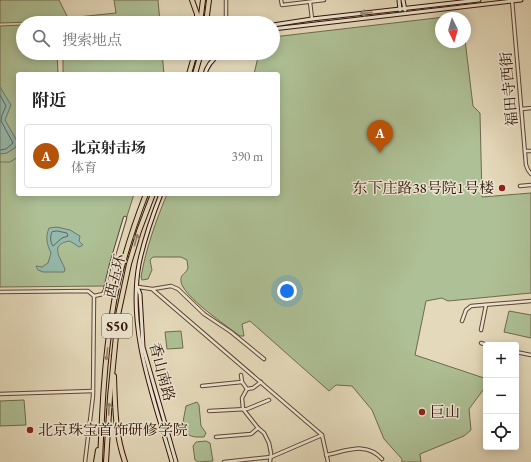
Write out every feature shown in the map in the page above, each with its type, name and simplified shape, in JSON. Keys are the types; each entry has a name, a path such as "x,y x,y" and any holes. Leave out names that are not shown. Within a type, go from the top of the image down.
{"highway":[{"path":"192,0 197,16"},
{"path":"200,16 203,0"},
{"path":"208,16 211,0"},
{"path":"189,72 192,60"},
{"path":"195,72 198,60"},
{"name":"西五环","path":"100,462 101,432 111,314 132,229 145,196"},
{"name":"西五环","path":"106,462 118,315 129,264 139,231 152,196"},
{"path":"114,357 115,422 122,452 126,462"},
{"path":"96,462 101,432"}],"main road":[{"path":"399,0 401,14"},
{"path":"403,0 405,11"},
{"path":"280,28 401,14 405,11 479,0"},
{"path":"280,24 312,18 400,9 405,11 521,0"},
{"path":"205,72 213,60"},
{"name":"香山南路","path":"160,196 151,220 139,265 137,316 142,355 172,462"},
{"name":"香山南路","path":"138,286 140,294 143,347 176,462"}],"street":[{"path":"226,0 226,16"},
{"path":"281,0 282,5 302,1 310,2 324,0"},
{"name":"福田寺西街","path":"512,0 526,165 531,174"},
{"path":"310,2 312,18"},
{"path":"522,109 531,108"},
{"path":"525,151 531,151"},
{"path":"520,186 531,185"},
{"path":"94,296 103,294 105,290 125,218"},
{"path":"138,286 152,289 171,286 178,288 204,314 230,332 264,360"},
{"path":"152,289 322,435 328,462"},
{"path":"0,292 88,291 94,296"},
{"path":"85,462 93,391 94,296"},
{"path":"462,321 468,308 531,301"},
{"path":"481,330 486,305"},
{"path":"519,353 531,355"},
{"path":"240,375 242,382 247,389"},
{"path":"202,386 242,382"},
{"path":"247,389 253,388 261,382"},
{"path":"247,389 242,402 243,409 258,428 264,432 269,443 271,457 270,462"},
{"path":"0,394 93,391"},
{"path":"209,411 243,409 269,400"},
{"path":"216,437 251,434 258,428"},
{"path":"224,462 271,457 322,435"},
{"path":"326,455 364,448 371,449 382,458"}],"green space":[{"path":"0,0 59,0 67,16 16,16 16,22 0,23"},
{"path":"114,0 158,0 159,16 87,16 116,13"},
{"path":"435,18 435,48 466,48 473,106 480,113 482,197 531,193 531,293 448,301 442,298 426,301 415,355 483,378 483,390 469,409 471,430 464,436 420,454 421,462 402,462 402,459 384,439 372,410 352,386 336,385 329,391 250,321 242,324 244,336 240,336 197,302 183,287 181,281 182,275 188,268 187,260 181,257 153,257 150,260 152,270 148,279 142,280 141,277 152,235 166,196 280,196 280,72 254,72 257,60 280,60 280,36"},
{"path":"16,25 16,60 57,60 58,72 16,72 16,196 133,196 105,286 0,287 0,26"},
{"path":"63,60 163,60 164,72 63,72"},
{"path":"509,311 531,315 531,338 504,332"},
{"path":"181,331 183,348 167,349 165,332"},
{"path":"24,400 26,425 0,426 0,401"},
{"path":"197,402 199,405 201,426 206,433 204,437 192,436 182,427 186,406"},
{"path":"206,441 210,443 213,461 198,462 195,460 193,446 196,442"}],"water":[{"path":"0,87 11,105 5,120 16,139 16,147 7,153 0,154"},
{"path":"57,227 70,230 80,236 79,241 83,245 79,247 70,241 60,245 58,252 65,269 64,272 43,272 38,270 36,266 42,267 48,263 51,253 48,247 47,235 49,228"}],"waterway":[{"path":"0,162 10,162 16,158"}],"place":[{"name":"北京射击场","path":"380,153"},
{"name":"东下庄路38号院1号楼","path":"502,188"},
{"name":"巨山","path":"422,412"},
{"name":"北京珠宝首饰研修学院","path":"30,430"}]}
